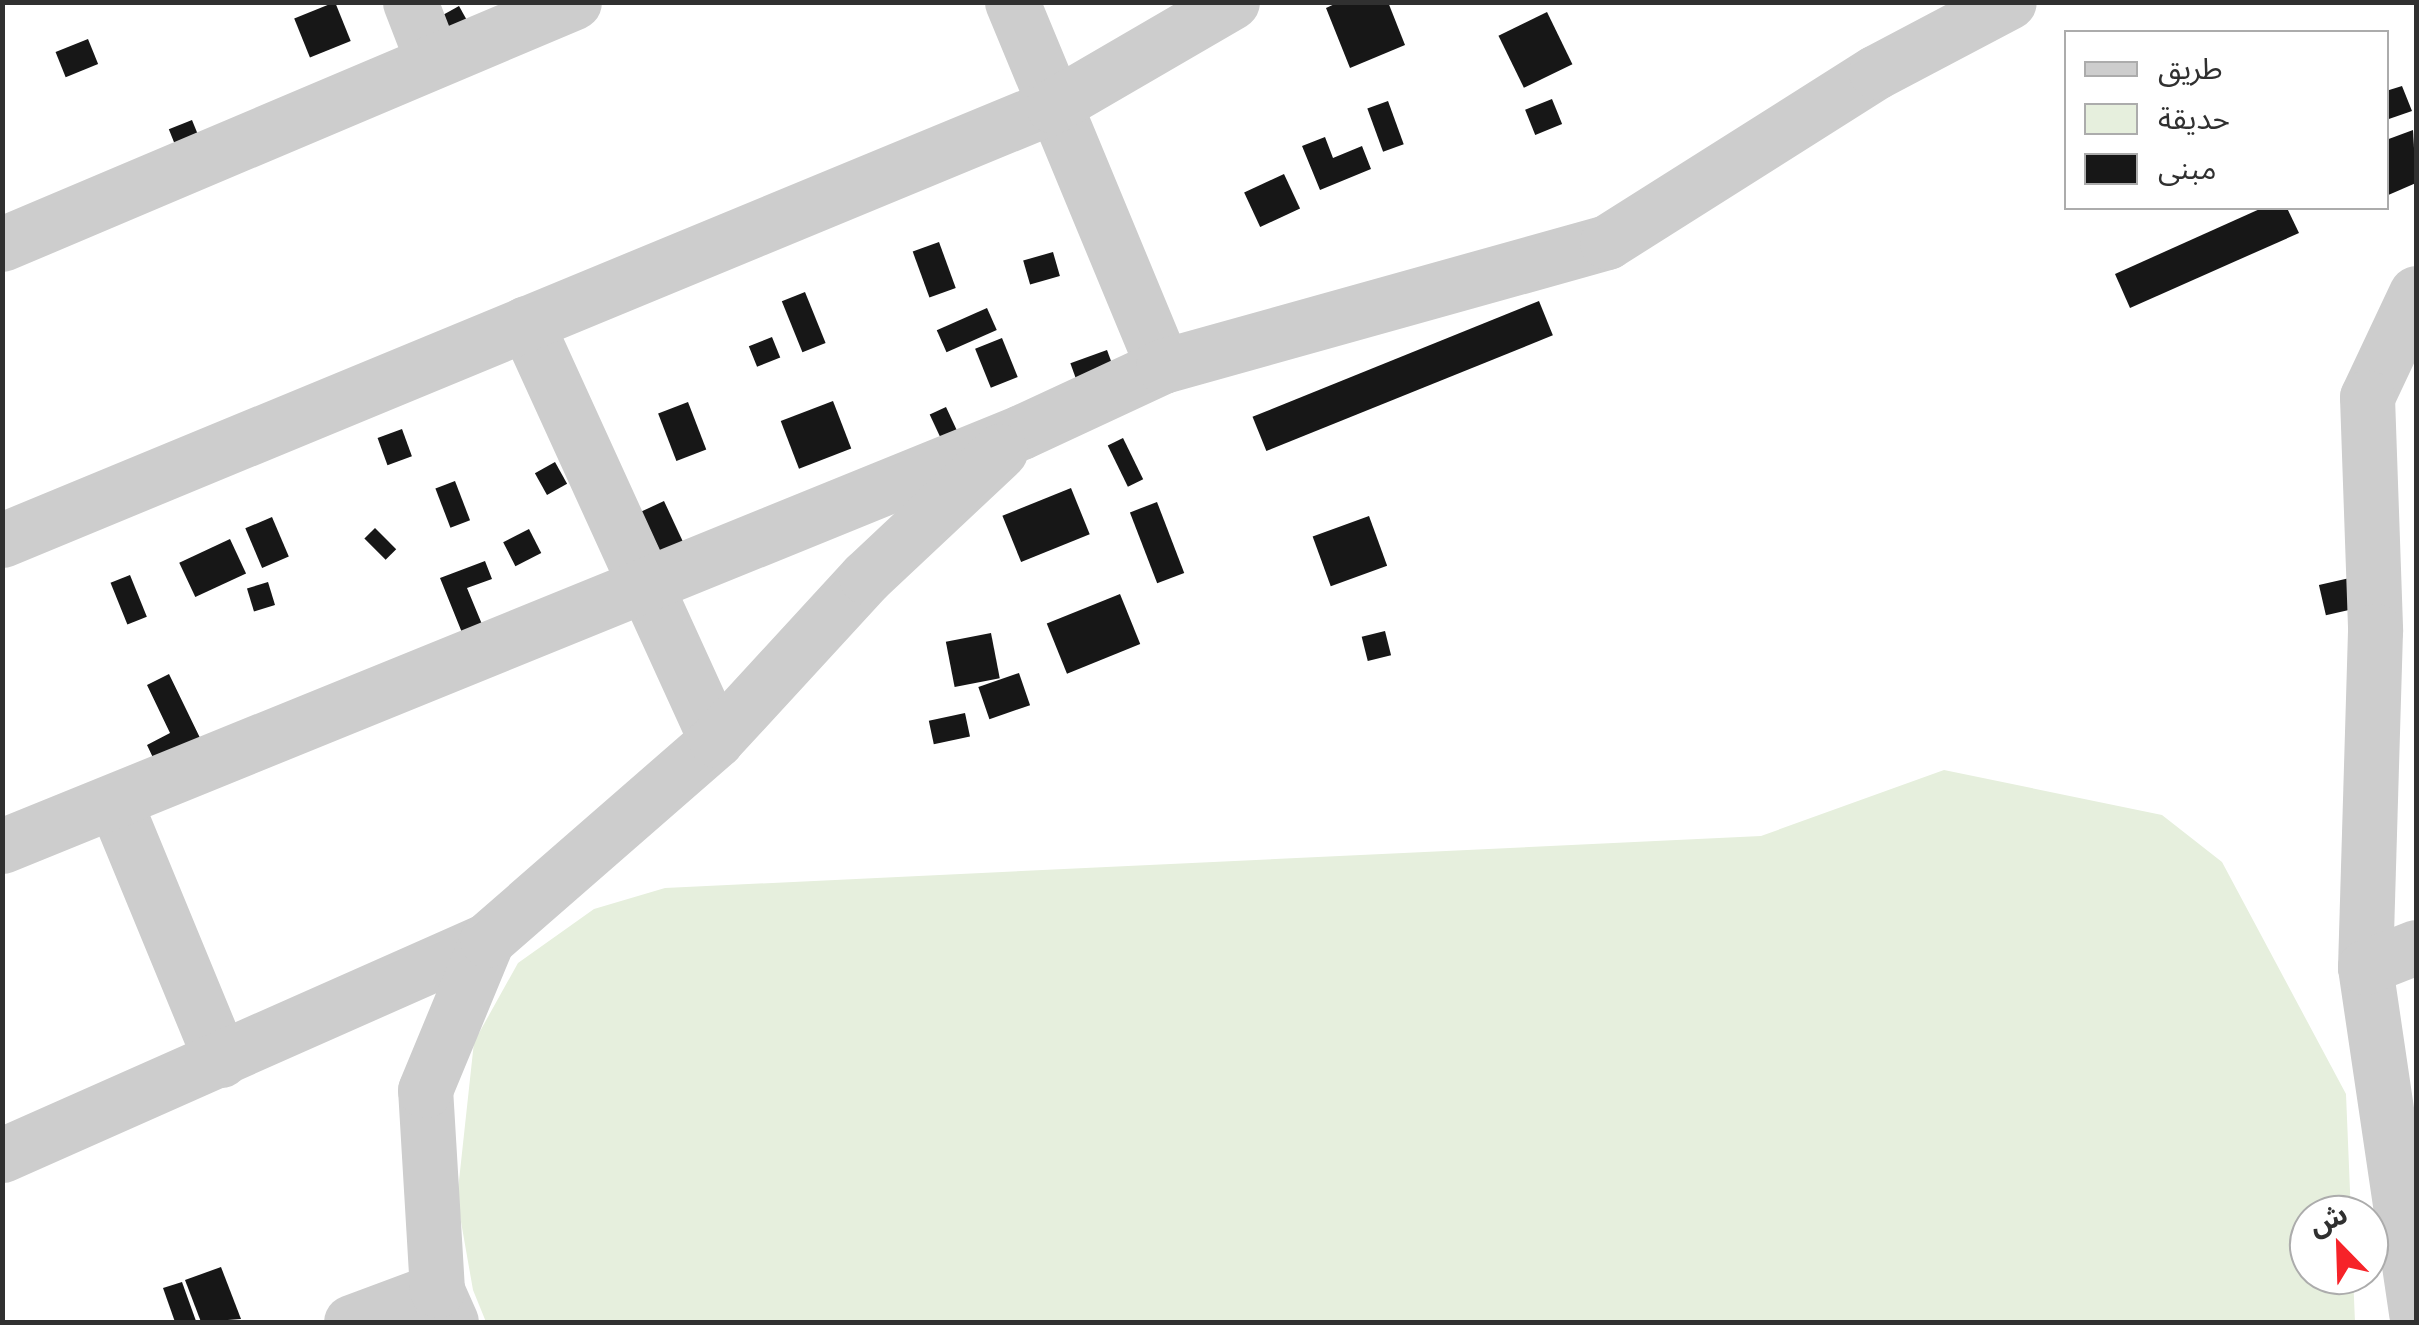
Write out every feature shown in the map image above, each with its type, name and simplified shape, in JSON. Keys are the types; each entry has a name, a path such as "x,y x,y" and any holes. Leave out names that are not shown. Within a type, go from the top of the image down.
{"street":[{"path":"410,2 432,58"},
{"path":"2,244 432,58 574,2"},
{"path":"1012,2 1164,366"},
{"path":"4,536 1053,106 1232,2"},
{"path":"6,836 115,803 644,580 1021,432 1164,366 1607,242 1876,72 2009,2"},
{"path":"2416,293 2367,397 2396,626 2364,967 2416,1313"},
{"path":"526,323 716,740"},
{"path":"2367,397 2416,376"},
{"path":"7,1141 222,1060 488,940 716,740 866,577 1021,432"},
{"path":"115,803 222,1060"},
{"path":"351,1322 444,1306 426,1090 488,940"},
{"path":"2364,967 2416,947"}],"green space":[{"path":"1944,770 2162,815 2222,862 2346,1094 2350,1195 2289,1195 2289,1295 2354,1295 2355,1322 486,1322 473,1290 457,1199 474,1042 518,963 594,909 665,888 1761,836"}],"building":[{"path":"335,2 351,41 310,57 294,18"},
{"path":"1339,2 1388,2 1405,45 1350,68 1326,8"},
{"path":"459,6 471,28 453,38 441,16"},
{"path":"1547,12 1572,64 1524,88 1498,36"},
{"path":"88,39 98,64 66,77 56,52"},
{"path":"2402,86 2412,111 2389,119 2389,90"},
{"path":"1552,99 1562,124 1535,135 1525,110"},
{"path":"1388,101 1404,144 1383,152 1367,109"},
{"path":"192,120 202,145 179,154 169,129"},
{"path":"2413,130 2416,183 2389,195 2389,139"},
{"path":"1325,137 1333,158 1362,146 1371,169 1320,190 1302,146"},
{"path":"1284,174 1300,208 1260,227 1244,193"},
{"path":"2258,210 2288,210 2299,233 2130,308 2115,274"},
{"path":"939,242 956,288 929,298 913,252"},
{"path":"1053,252 1060,276 1030,285 1023,261"},
{"path":"805,292 826,343 802,352 782,301"},
{"path":"1539,301 1553,335 1266,451 1253,417"},
{"path":"987,308 997,330 947,352 937,330"},
{"path":"772,337 780,357 757,367 749,346"},
{"path":"1002,338 1018,377 991,388 975,349"},
{"path":"1107,350 1115,372 1078,385 1070,363"},
{"path":"833,401 851,449 799,469 781,421"},
{"path":"688,402 706,450 676,461 658,413"},
{"path":"946,407 961,439 944,446 930,415"},
{"path":"402,429 412,456 387,465 378,438"},
{"path":"1123,438 1143,479 1128,487 1108,445"},
{"path":"555,462 567,484 547,495 535,473"},
{"path":"455,481 470,520 450,528 435,489"},
{"path":"1071,488 1090,534 1021,562 1002,516"},
{"path":"664,501 687,550 664,561 641,512"},
{"path":"1157,502 1184,573 1157,583 1130,512"},
{"path":"1369,516 1387,566 1331,586 1313,537"},
{"path":"272,517 289,557 262,568 245,528"},
{"path":"375,528 396,549 386,560 364,539"},
{"path":"529,529 541,553 515,566 503,542"},
{"path":"230,539 246,573 195,597 179,563"},
{"path":"485,561 492,579 467,588 491,646 471,655 440,578"},
{"path":"130,575 147,617 127,625 111,583"},
{"path":"2354,577 2361,607 2326,615 2319,585"},
{"path":"268,582 275,605 254,611 247,588"},
{"path":"1120,594 1140,644 1067,674 1047,624"},
{"path":"1385,631 1391,655 1368,661 1362,637"},
{"path":"991,633 1000,678 955,687 946,642"},
{"path":"1019,673 1030,705 989,719 978,687"},
{"path":"169,674 202,742 156,764 147,745 170,733 147,685"},
{"path":"965,713 970,736 934,744 929,721"},
{"path":"221,1267 241,1319 201,1322 185,1280"},
{"path":"182,1282 196,1321 175,1322 163,1288"}]}
